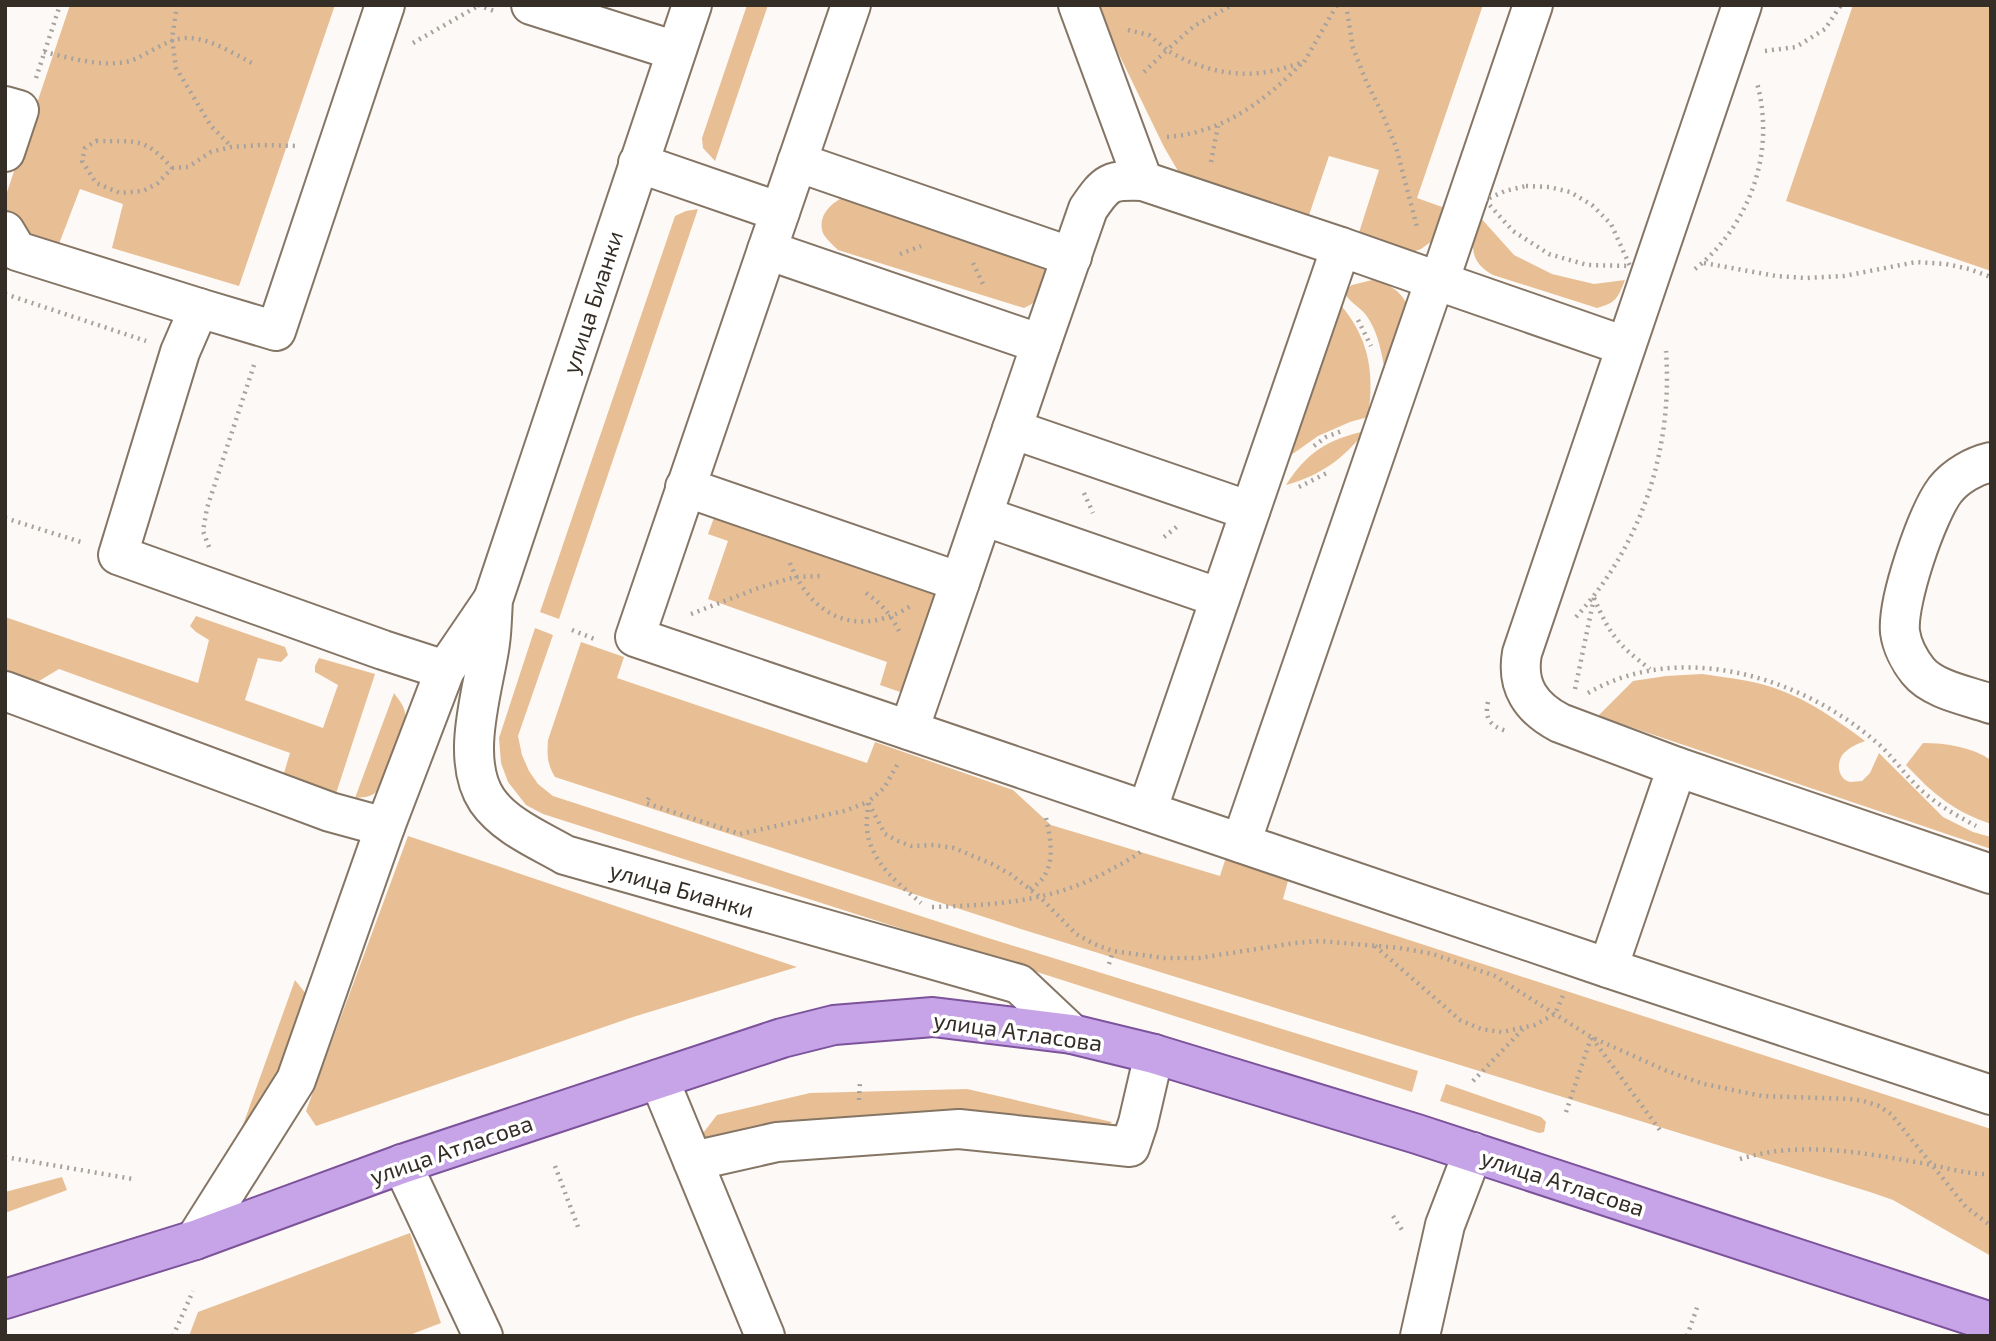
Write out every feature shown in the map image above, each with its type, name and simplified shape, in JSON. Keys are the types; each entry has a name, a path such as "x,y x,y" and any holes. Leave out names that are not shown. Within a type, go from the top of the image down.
{"main road":[{"name":"улица Атласова","path":"5,1299 195,1240 402,1164 782,1038 834,1025 933,1017 1072,1034 1154,1054 1473,1152 1991,1322"}],"street":[{"path":"5,231 17,251 276,331 385,5"},
{"path":"531,5 676,51"},
{"name":"улица Бианки","path":"692,5 493,600 491,642 478,705 474,768 487,800 511,824 565,855 1019,984 1072,1034"},
{"path":"850,5 635,637 1608,968 1991,1095"},
{"path":"1078,5 1143,181"},
{"path":"1241,843 1533,5"},
{"path":"1742,5 1637,279 1625,346 1526,640 1520,664 1522,683 1530,699 1545,715 1566,713 1677,767 1991,874"},
{"path":"5,152 12,108"},
{"path":"797,162 1072,257"},
{"path":"638,163 780,212"},
{"path":"909,730 1088,209 1101,190 1118,180 1143,181 1335,264 1437,281 1625,346"},
{"path":"767,250 1041,344"},
{"path":"1147,811 1335,264"},
{"path":"199,308 180,352 118,555 445,670"},
{"path":"1012,429 1253,503"},
{"path":"1991,463 1963,473 1947,487 1933,508 1903,598 1900,633 1907,654 1917,671 1928,682 1991,704"},
{"path":"685,487 960,582"},
{"path":"983,516 1220,598"},
{"name":"улица Бианки","path":"195,1240 296,1080 385,827 445,670 493,600"},
{"path":"5,691 330,812 385,827"},
{"path":"1608,968 1677,767"},
{"path":"694,1161 777,1142 959,1129 1130,1147 1154,1054"},
{"path":"659,1079 765,1336"},
{"path":"1420,1336 1445,1224 1473,1152"},
{"path":"402,1164 483,1336"}],"path":[{"path":"12,108 29,99 60,5"},
{"path":"177,5 172,39 176,68 211,126 231,147"},
{"path":"1167,50 1194,26 1232,5"},
{"path":"1127,137 1175,137 1218,126 1245,113 1278,88 1304,62 1338,5"},
{"path":"1346,5 1353,48 1396,147 1421,249 1437,281"},
{"path":"1756,50 1768,52 1796,47 1825,29 1841,5"},
{"path":"411,44 479,6"},
{"path":"1091,41 1122,29 1136,30 1149,35 1167,50 1189,62 1232,73 1271,71 1304,62"},
{"path":"44,52 83,61 127,61 154,51 172,39 189,38 206,41 254,64"},
{"path":"1570,624 1594,597 1628,544 1654,478 1665,427 1668,373 1666,341 1656,309 1637,279 1611,224 1592,205 1570,192 1549,187 1526,186 1485,200 1513,231 1549,254 1637,279 1678,281 1703,263 1726,238 1751,196 1758,175 1764,137 1761,97 1754,73"},
{"path":"172,168 159,153 146,144 125,141 96,141 85,148 82,161 96,183 120,192 143,191 158,183 172,168 188,167 211,152 231,147 261,145 338,148"},
{"path":"1703,263 1776,276 1806,278 1844,276 1916,262 1957,267 1991,277"},
{"path":"1335,264 1372,350"},
{"path":"210,550 203,531 207,508 255,364"},
{"path":"1308,450 1326,437 1346,429 1386,422"},
{"path":"1253,503 1301,486 1337,467"},
{"path":"5,518 118,555"},
{"path":"783,521 784,539 795,577 817,606 835,616 855,621 873,621 892,616 960,582"},
{"path":"640,638 737,595 795,577 825,576"},
{"path":"860,589 878,601 892,616 925,685"},
{"path":"1594,597 1613,636 1624,650 1650,669"},
{"path":"1566,713 1594,597"},
{"path":"1566,713 1607,682 1650,669 1733,672 1776,683 1812,698 1841,715 1877,742 1916,786 1942,807 1982,829"},
{"path":"1486,706 1487,718 1493,726 1515,734"},
{"path":"649,798 646,803 740,834 844,811 868,802 884,788 896,766"},
{"path":"868,802 885,834 911,846 934,845 974,855 1010,874 1030,889 1076,934 1113,951 1164,958 1199,958 1321,941 1433,954 1494,976 1591,1037 1704,1084 1785,1098 1850,1098 1879,1106 1891,1114 1966,1207 1991,1226"},
{"path":"868,802 867,830 875,856 885,870 921,904"},
{"path":"1030,889 1039,884 1051,859 1052,841 1047,823"},
{"path":"932,907 1009,903 1040,897 1094,879 1138,855"},
{"path":"1374,946 1460,1020 1481,1029 1524,1029 1555,1014 1562,998"},
{"path":"1108,964 1113,951"},
{"path":"1473,1082 1524,1029"},
{"path":"1566,1112 1591,1037"},
{"path":"1591,1037 1662,1133"},
{"path":"1740,1159 1776,1150 1847,1150 1959,1172 1991,1174"},
{"path":"5,1157 133,1179"},
{"path":"555,1166 578,1227"},
{"path":"173,1336 193,1291"},
{"path":"1687,1336 1698,1305"}],"shaded area":[{"path":"70,5 335,5 239,286 112,248 123,204 80,189 57,249 21,240 5,210 5,198"},
{"path":"747,5 768,5 715,161 703,148 702,138"},
{"path":"1095,5 1483,5 1417,198 1445,208 1432,241 1421,249 1404,255 1356,242 1379,170 1329,156 1307,221 1197,185 1178,171 1164,147"},
{"path":"1853,5 1991,5 1991,271 1786,201"},
{"path":"844,197 1042,257 1047,273 1046,287 1038,299 1024,308 838,250 824,235 822,221 830,207"},
{"path":"698,209 559,619 540,612 675,216"},
{"path":"1479,216 1514,255 1552,274 1594,284 1625,280 1618,295 1612,302 1597,308 1493,275 1479,264 1473,250"},
{"path":"1372,280 1384,283 1400,293 1408,310 1387,384 1380,348 1371,322 1344,291 1352,285"},
{"path":"1338,302 1357,328 1367,356 1371,385 1368,417 1318,436 1284,460"},
{"path":"1365,431 1330,465 1309,477 1286,485 1302,464 1319,449"},
{"path":"715,515 932,591 934,597 903,693 880,685 887,662 708,599 728,541 708,534"},
{"path":"196,616 285,647 288,655 281,662 258,658 245,700 323,728 338,685 315,672 319,658 375,674 330,812 278,793 290,753 59,669 39,681 22,698 5,691 5,617 198,683 209,640 190,626"},
{"path":"535,628 553,635 518,736 529,771 538,784 553,796 985,937 1418,1071 1412,1092 543,814 526,805 508,782 501,763 499,738"},
{"path":"581,642 624,657 617,678 867,763 875,742 1013,790 1051,825 1220,876 1228,851 1291,870 1283,899 1991,1129 1991,1256 1893,1200 1873,1193 1024,930 555,777 548,759 548,740"},
{"path":"1702,674 1775,688 1816,707 1865,741 1851,747 1841,756 1839,769 1842,777 1850,782 1862,781 1870,773 1879,753 1943,817 1973,832 1991,837 1991,849 1598,716 1633,681"},
{"path":"394,693 405,713 396,755 376,792 355,798"},
{"path":"1923,743 1959,747 1991,760 1991,824 1944,800 1906,765"},
{"path":"408,836 797,967 633,1017 316,1126 306,1111"},
{"path":"295,980 306,994 288,1065 239,1136"},
{"path":"1446,1084 1541,1117 1546,1122 1544,1132 1539,1133 1440,1101"},
{"path":"967,1089 1112,1122 1100,1133 705,1153 700,1137 717,1115 810,1093"},
{"path":"62,1177 67,1190 5,1213 5,1192"},
{"path":"410,1233 441,1323 407,1336 189,1336 198,1312"}]}
